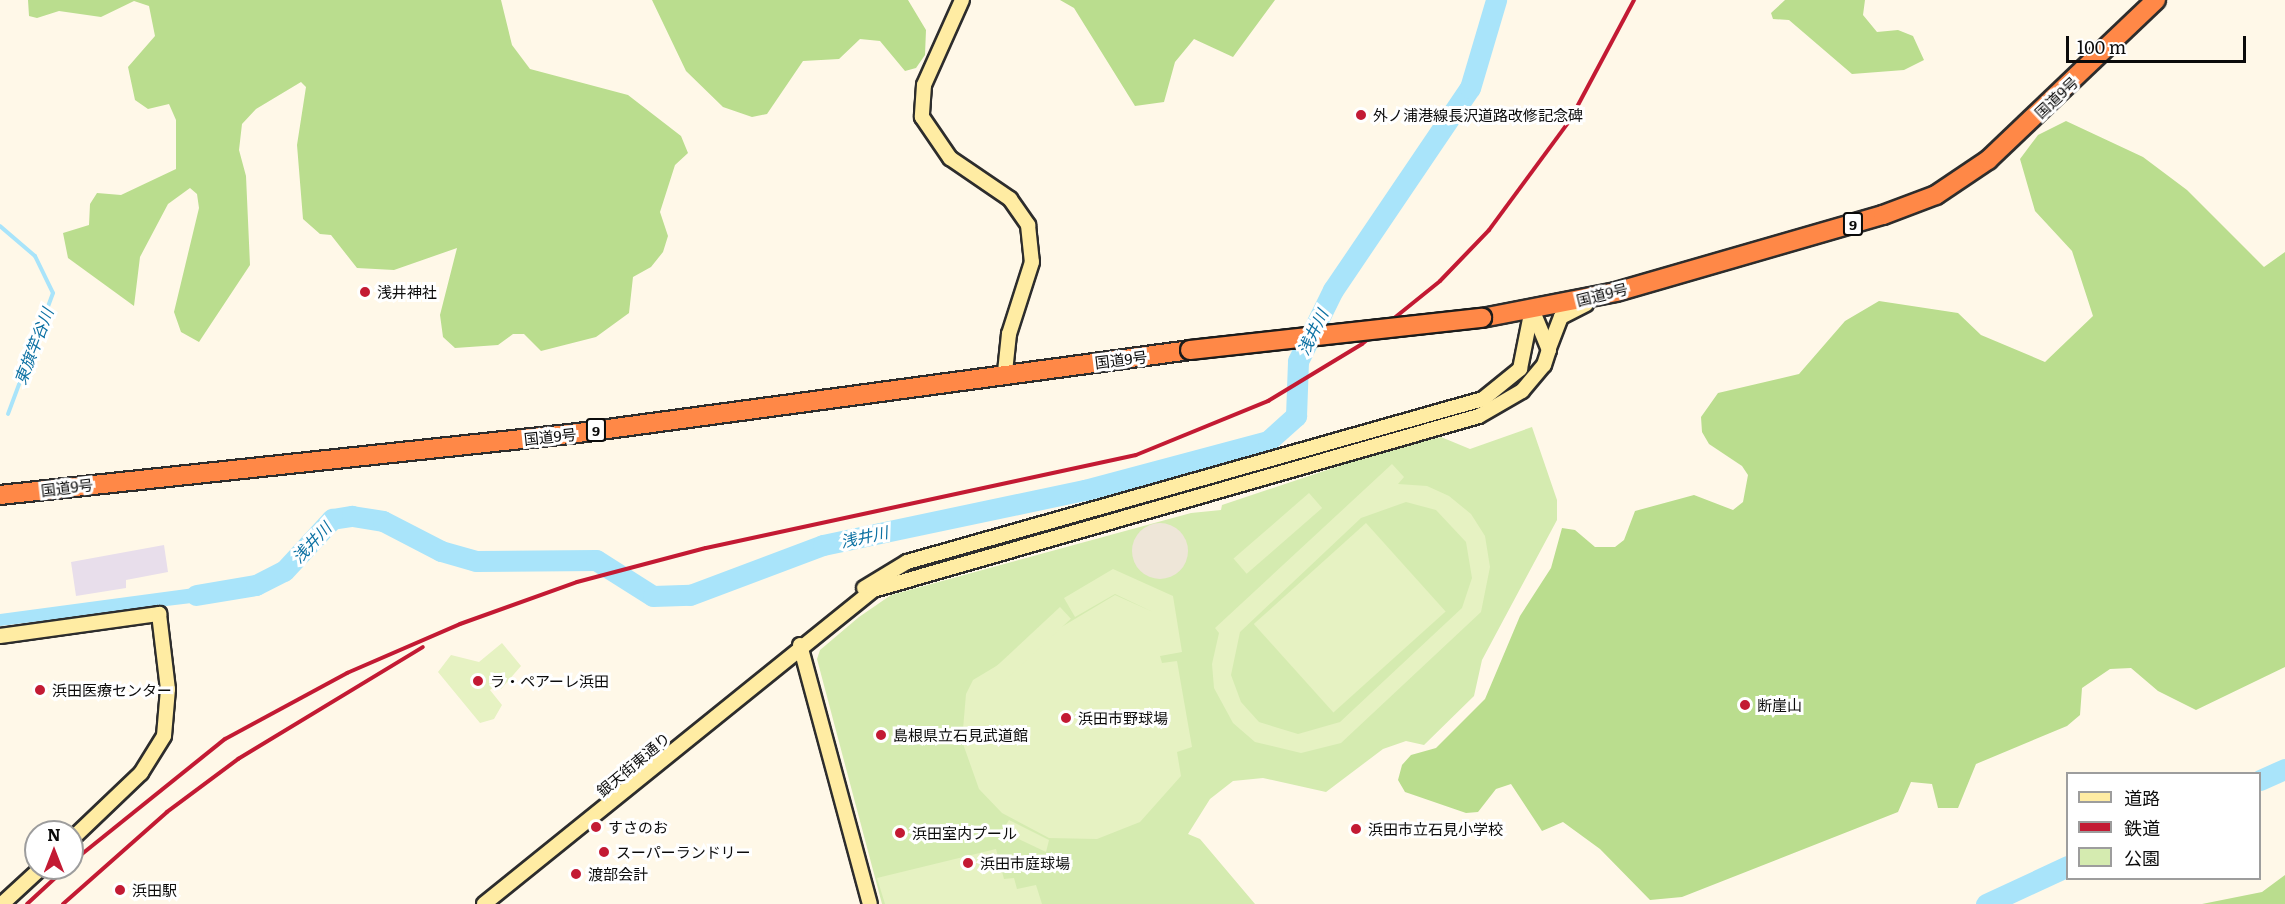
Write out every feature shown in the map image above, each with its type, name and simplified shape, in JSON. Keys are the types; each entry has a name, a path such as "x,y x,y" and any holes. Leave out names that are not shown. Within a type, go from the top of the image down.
{"highway":[{"name":"国道9号","path":"0,495 578,433 1005,372 1482,318 1616,291 1883,215 1936,195 1988,160 2156,0"}],"street":[{"path":"962,0 924,85 922,117 950,158 1010,199 1028,225 1032,262 1009,334 1005,372"},
{"path":"849,605 900,579 1278,477 1362,445 1479,416 1522,391 1549,350 1561,317 1616,291"},
{"path":"1532,309 1549,350"},
{"path":"849,605 870,583 907,562 1483,399 1520,369 1532,309"},
{"name":"銀天街東通り","path":"484,904 849,605"},
{"path":"0,636 159,614 168,688 164,736 141,773 84,828"},
{"path":"800,645 870,904"},
{"path":"2,904 28,880"}],"shaded area":[{"path":"1160,523 1171,525 1180,531 1186,540 1188,551 1186,562 1180,571 1171,577 1160,579 1149,577 1140,571 1134,562 1132,551 1134,540 1140,531 1149,525"},
{"path":"164,545 168,572 126,580 126,588 76,596 71,562"}],"green space":[{"path":"28,0 501,0 512,45 530,69 628,95 681,136 688,153 675,165 660,212 668,236 663,252 651,267 633,277 629,313 596,337 541,351 524,334 513,334 498,345 455,348 443,337 440,315 457,248 394,270 357,268 331,235 320,234 303,219 297,145 306,87 301,82 256,109 242,124 239,150 246,176 250,265 199,342 181,332 174,312 199,208 197,194 190,188 168,204 140,257 134,306 68,258 63,233 89,225 90,204 97,193 121,195 176,169 176,120 169,104 148,109 135,100 128,67 155,36 149,6 134,1 101,17 59,11 37,18 29,16"},
{"path":"652,0 908,0 926,30 925,55 916,68 905,71 880,41 860,39 839,59 803,61 767,114 752,117 723,107 686,71"},
{"path":"1060,0 1275,0 1233,57 1194,39 1175,62 1164,102 1135,106 1074,8"},
{"path":"1785,0 1865,0 1863,15 1877,32 1898,30 1913,36 1924,60 1904,70 1852,74 1789,20 1773,19 1771,13"},
{"path":"2066,121 2143,157 2187,190 2264,267 2285,252 2285,667 2196,710 2158,691 2131,668 2110,669 2082,688 2080,715 2067,726 1976,764 1958,808 1938,808 1932,784 1911,782 1898,812 1682,897 1650,900 1600,849 1563,822 1542,831 1511,784 1496,789 1478,812 1466,813 1405,792 1398,780 1402,765 1411,755 1436,748 1485,699 1520,616 1551,568 1562,528 1575,530 1595,547 1615,547 1624,540 1635,511 1694,495 1733,510 1743,502 1748,475 1742,466 1709,444 1702,432 1701,417 1718,393 1799,374 1845,321 1879,301 1958,313 1981,335 2045,362 2093,316 2072,251 2035,211 2020,159 2038,135"},
{"path":"1532,427 1557,500 1557,520 1482,660 1474,696 1424,745 1406,741 1383,749 1326,792 1263,778 1233,781 1210,799 1188,834 1200,839 1255,904 882,904 817,659 820,650 859,617 891,595 1191,513 1221,510 1222,505 1387,450 1441,437 1470,449"},
{"path":"1392,464 1404,477 1398,484 1427,486 1449,496 1471,514 1485,536 1490,567 1481,612 1341,743 1301,753 1255,742 1233,723 1214,688 1212,664 1219,633 1215,628","holes":["1406,502 1436,510 1466,542 1472,578 1462,608 1340,722 1298,734 1259,722 1241,702 1231,675 1240,632 1361,518"]},
{"path":"1309,493 1322,508 1247,574 1234,559"},
{"path":"1366,523 1446,611 1333,712 1254,624"},
{"name":"浜田市野球場","path":"1113,569 1173,596 1182,652 1160,656 1162,663 1177,661 1192,747 1177,752 1181,776 1140,822 1097,839 1049,838 1002,813 979,789 962,741 966,694 973,680 1115,595 1153,612 1115,594 1075,617 1064,598"},
{"path":"1060,607 1071,619 1002,683 991,671"},
{"name":"ラ・ペアーレ浜田","path":"502,643 521,666 501,689 497,684 490,690 502,705 494,719 480,723 438,672 451,655 479,662"},
{"path":"1009,820 1049,840 1046,852 1002,831"},
{"name":"浜田市庭球場","path":"996,849 1004,879 1014,878 1017,889 1036,885 1042,904 885,904 877,878"},
{"path":"2285,875 2285,904 2202,904 2262,892"}],"water":[{"path":"224,584 225,599 0,626 0,614"}],"waterway":[{"name":"浅井川","path":"196,595 256,585 284,571 332,519 352,516 383,521 441,551 476,561 596,560 653,596 690,595 823,545 1085,490 1268,441 1296,416 1298,361 1333,290 1470,88 1496,0"},
{"name":"東旗竿谷川","path":"0,226 35,256 53,293 8,414"},
{"path":"2261,780 2285,769"},
{"path":"1986,904 2066,867"}],"railway":[{"path":"84,852 225,739 347,673 460,624 577,582 706,548 1136,455 1268,401 1362,344 1440,281 1489,230 1570,120 1634,0"},
{"path":"63,904 167,812 238,759 423,647"},
{"path":"27,904 53,880"}],"place":[{"name":"外ノ浦港線長沢道路改修記念碑","path":"1361,115"},
{"name":"浅井神社","path":"365,292"},
{"name":"ラ・ペアーレ浜田","path":"478,681"},
{"name":"浜田医療センター","path":"40,690"},
{"name":"断崖山","path":"1745,705"},
{"name":"浜田市野球場","path":"1066,718"},
{"name":"島根県立石見武道館","path":"881,735"},
{"name":"すさのお","path":"596,827"},
{"name":"浜田市立石見小学校","path":"1356,829"},
{"name":"浜田室内プール","path":"900,833"},
{"name":"スーパーランドリー","path":"604,852"},
{"name":"浜田市庭球場","path":"968,863"},
{"name":"渡部会計","path":"576,874"},
{"name":"浜田駅","path":"120,890"}]}
